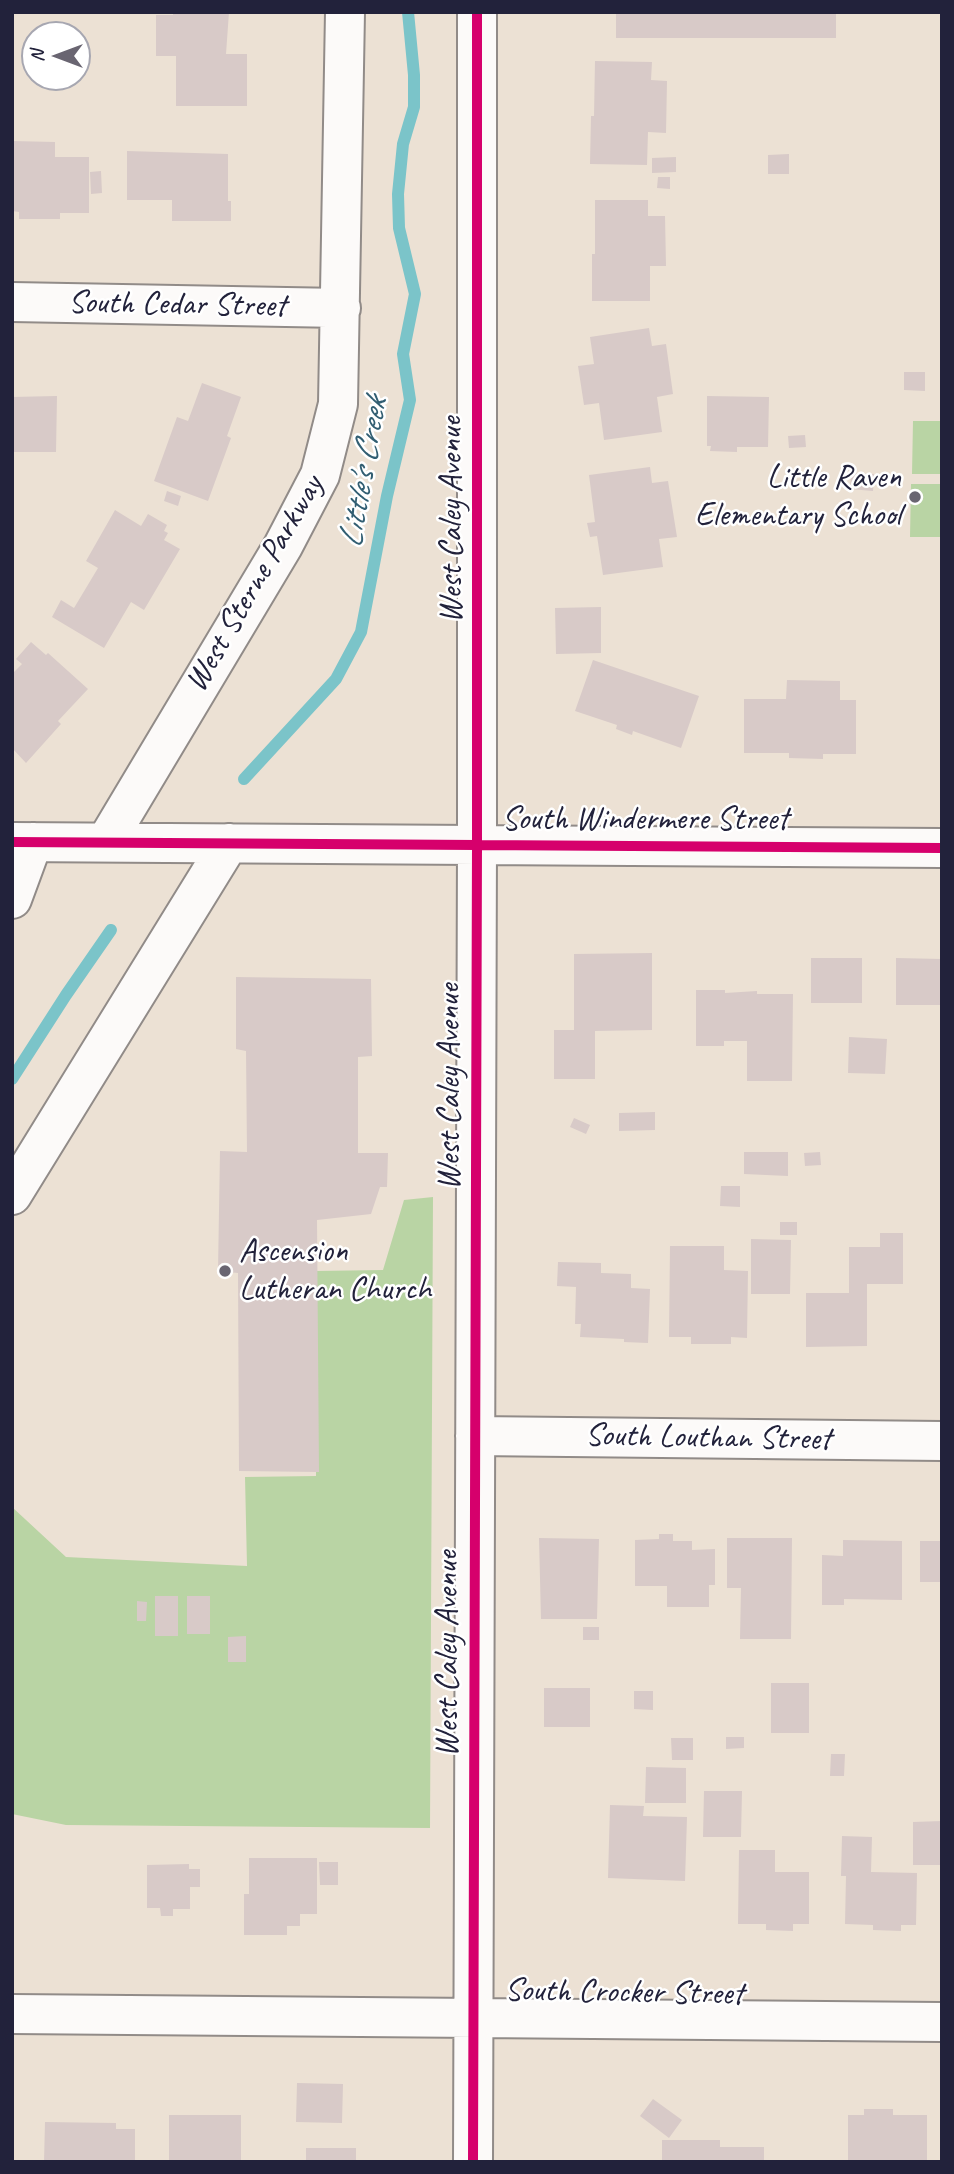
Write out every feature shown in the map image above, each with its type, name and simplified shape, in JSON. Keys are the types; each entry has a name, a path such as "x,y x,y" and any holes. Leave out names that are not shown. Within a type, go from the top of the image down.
{"street":[{"name":"West Sterne Parkway","path":"106,842 283,546 320,475 338,404 345,12"},
{"name":"West Caley Avenue","path":"473,2162 477,12"},
{"name":"South Cedar Street","path":"12,302 341,308"},
{"name":"South Windermere Street","path":"22,842 942,848"},
{"path":"12,899 22,842"},
{"path":"12,1195 229,843"},
{"name":"South Louthan Street","path":"475,1436 942,1441"},
{"name":"South Crocker Street","path":"12,2014 942,2022"}],"green space":[{"path":"913,421 942,421 942,474 912,474"},
{"path":"911,484 942,484 942,537 910,537"},
{"path":"433,1197 430,1828 66,1825 12,1814 12,1507 66,1557 247,1566 245,1477 316,1476 316,1271 383,1270 404,1200"}],"building":[{"path":"173,12 229,12 226,54 247,54 247,106 176,106 176,56 156,56 156,15 173,15"},
{"path":"616,12 836,12 836,38 616,38"},
{"path":"595,61 652,62 651,80 667,81 666,133 648,132 647,165 590,164"},
{"path":"12,141 55,142 55,157 89,157 89,213 60,213 60,219 19,219 19,212 12,211"},
{"path":"127,151 228,154 228,201 231,201 231,221 172,221 172,200 127,200"},
{"path":"789,154 789,174 768,174 768,155"},
{"path":"676,157 676,172 652,173 652,158"},
{"path":"101,171 102,193 91,194 90,172"},
{"path":"658,177 670,177 670,189 657,188"},
{"path":"595,200 648,200 648,216 665,216 666,266 650,266 650,301 592,301"},
{"path":"649,328 652,346 666,344 673,394 657,397 662,432 604,440 599,403 584,405 578,366 594,364 590,337"},
{"path":"904,372 925,372 925,391 904,390"},
{"path":"202,383 241,397 227,436 231,438 208,501 154,481 177,417 188,421"},
{"path":"57,396 56,452 12,452 12,397"},
{"path":"707,396 769,397 768,447 737,447 737,452 710,451 711,446 707,446"},
{"path":"805,435 806,447 789,448 788,436"},
{"path":"650,467 652,483 668,481 677,537 659,539 663,567 603,575 597,536 590,537 587,523 595,522 589,475"},
{"path":"851,473 874,474 873,491 850,489"},
{"path":"167,491 181,496 178,506 164,501"},
{"path":"115,510 141,526 148,514 167,525 164,531 168,533 164,540 180,549 144,610 131,602 104,648 52,617 61,600 74,608 98,568 86,561"},
{"path":"601,607 601,653 556,654 555,608"},
{"path":"31,642 46,655 48,653 88,689 58,721 61,724 26,763 12,748 12,674 22,664 16,659"},
{"path":"593,660 699,696 681,748 633,731 632,735 616,729 617,725 575,711"},
{"path":"787,680 840,681 840,700 856,700 856,754 823,754 823,759 789,758 789,753 744,753 744,699 786,699"},
{"path":"652,953 652,1030 595,1031 595,1079 554,1079 554,1030 574,1030 574,954"},
{"path":"811,958 862,958 862,1003 811,1003"},
{"path":"896,958 942,959 942,1005 896,1005"},
{"path":"236,977 371,979 372,1056 358,1057 358,1153 388,1153 387,1187 380,1187 371,1214 317,1220 319,1472 239,1471 238,1273 218,1271 220,1151 247,1152 246,1051 236,1049"},
{"path":"696,990 793,994 792,1081 747,1081 747,1041 724,1041 724,1046 696,1046"},
{"path":"849,1037 887,1039 885,1074 848,1073"},
{"path":"655,1112 655,1130 619,1131 619,1113"},
{"path":"574,1118 590,1125 586,1134 570,1127"},
{"path":"744,1152 788,1152 788,1176 744,1174"},
{"path":"820,1152 821,1165 805,1166 804,1153"},
{"path":"721,1186 740,1186 740,1207 720,1206"},
{"path":"780,1222 797,1222 797,1235 780,1235"},
{"path":"880,1233 903,1233 903,1284 867,1284 867,1346 806,1347 806,1293 849,1293 849,1247 880,1247"},
{"path":"751,1239 791,1240 790,1294 751,1294"},
{"path":"670,1246 724,1246 724,1270 748,1271 747,1338 731,1337 731,1344 691,1344 691,1337 669,1337"},
{"path":"558,1262 601,1263 601,1273 631,1274 631,1288 650,1289 648,1343 580,1337 581,1324 575,1324 576,1287 557,1286"},
{"path":"659,1534 673,1534 673,1541 692,1541 692,1550 715,1549 715,1585 709,1585 709,1607 667,1607 667,1586 635,1586 635,1540 659,1539"},
{"path":"539,1538 599,1539 597,1619 541,1619"},
{"path":"727,1538 792,1538 791,1639 740,1639 741,1588 727,1588"},
{"path":"843,1540 902,1541 902,1600 844,1599 844,1605 822,1605 822,1555 843,1556"},
{"path":"920,1541 942,1541 942,1582 920,1582"},
{"path":"155,1596 178,1596 178,1636 155,1636"},
{"path":"187,1596 210,1596 210,1634 187,1634"},
{"path":"137,1601 147,1602 146,1621 137,1621"},
{"path":"583,1627 599,1627 599,1640 583,1640"},
{"path":"246,1636 246,1662 228,1662 228,1637"},
{"path":"771,1683 809,1683 809,1733 771,1733"},
{"path":"544,1688 590,1688 590,1727 544,1727"},
{"path":"634,1691 653,1691 653,1710 634,1709"},
{"path":"726,1737 744,1737 744,1748 726,1749"},
{"path":"671,1738 693,1738 693,1760 672,1760"},
{"path":"831,1754 845,1754 844,1776 830,1776"},
{"path":"646,1767 686,1768 686,1803 645,1803"},
{"path":"704,1791 742,1791 741,1837 703,1837"},
{"path":"610,1805 644,1806 643,1816 687,1817 685,1881 608,1878"},
{"path":"942,1821 942,1865 913,1865 913,1822"},
{"path":"842,1836 872,1837 871,1872 917,1873 916,1925 901,1925 901,1931 873,1930 873,1925 845,1924 846,1876 841,1876"},
{"path":"739,1850 775,1850 775,1872 809,1872 809,1924 793,1924 793,1931 766,1930 766,1924 738,1924"},
{"path":"249,1858 317,1858 317,1914 300,1914 300,1926 287,1926 287,1935 244,1935 244,1894 249,1894"},
{"path":"319,1862 338,1862 338,1885 320,1885"},
{"path":"189,1864 189,1869 200,1869 200,1887 190,1887 190,1909 173,1909 173,1916 161,1916 160,1908 147,1908 147,1865"},
{"path":"297,2083 343,2084 342,2123 296,2122"},
{"path":"653,2099 682,2120 669,2138 640,2116"},
{"path":"864,2109 893,2109 893,2115 927,2115 927,2162 848,2162 848,2115 864,2115"},
{"path":"169,2115 241,2115 241,2162 169,2162"},
{"path":"45,2122 116,2123 116,2129 135,2129 135,2162 44,2162"},
{"path":"662,2140 720,2140 720,2147 764,2147 764,2162 662,2162"},
{"path":"306,2148 356,2148 356,2162 306,2162"}],"waterway":[{"name":"Little's Creek","path":"244,779 336,679 361,632 387,496 410,400 403,354 415,294 399,228 398,194 403,144 414,107 408,12"},
{"name":"Little's Creek","path":"12,1079 111,930"}],"cycle path":[{"path":"473,2162 477,12"},
{"path":"12,842 942,848"}],"place":[{"name":"Little Raven Elementary School","path":"915,497"},
{"name":"Ascension Lutheran Church","path":"225,1271"}]}
